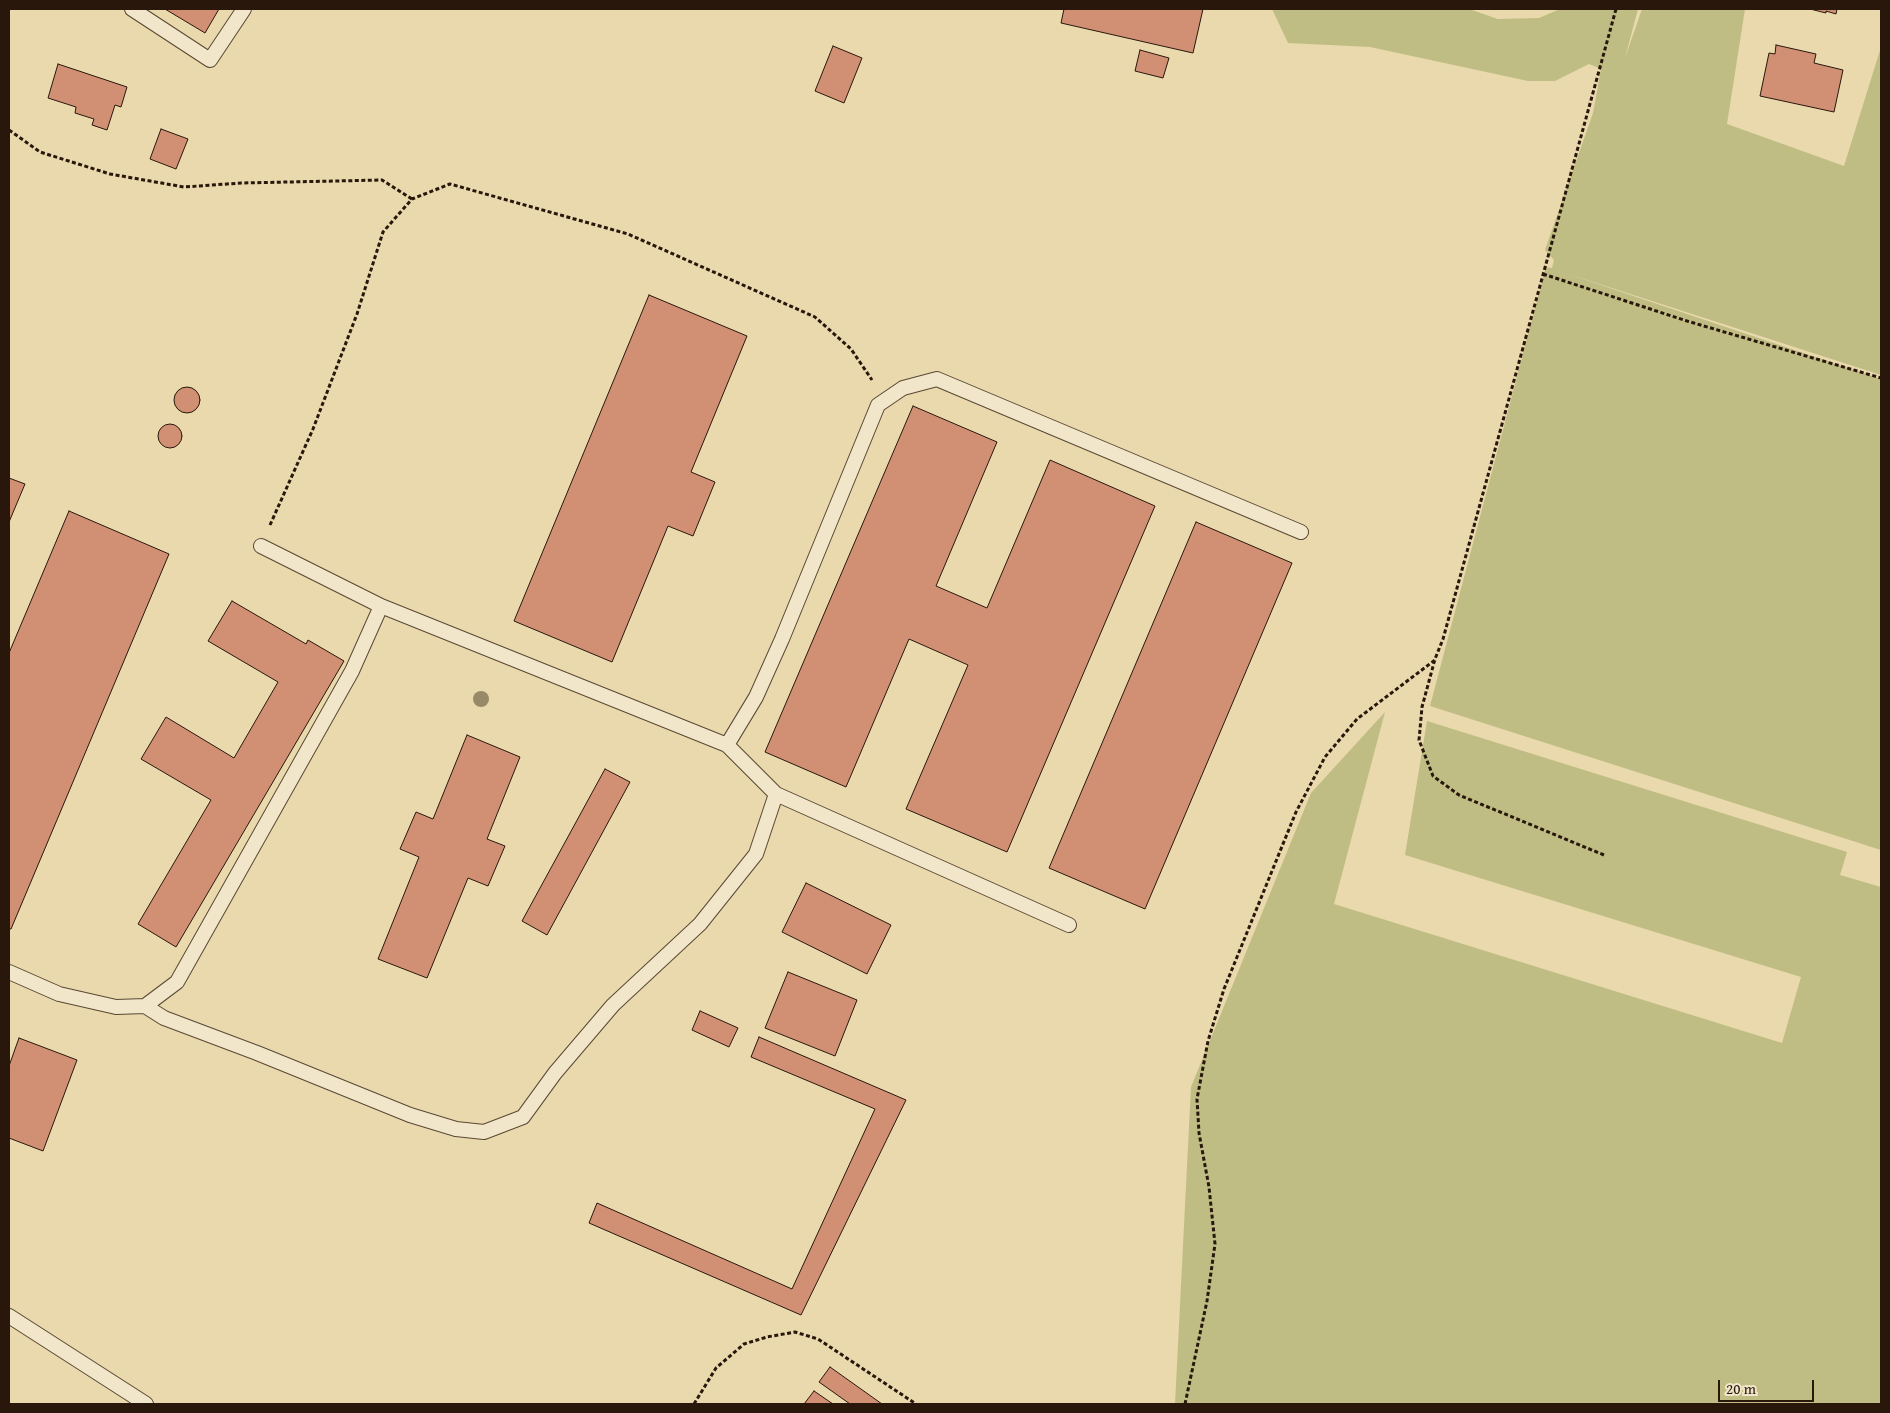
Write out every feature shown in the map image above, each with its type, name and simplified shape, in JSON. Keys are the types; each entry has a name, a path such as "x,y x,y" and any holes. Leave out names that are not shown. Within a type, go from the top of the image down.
{"lane":[{"path":"132,9 210,60 244,9"},
{"path":"727,745 756,697 782,639 878,405 904,388 937,379 1301,532"},
{"path":"261,546 381,606 727,745 776,794 1069,925"},
{"path":"9,972 69,996 116,1008 145,1006 177,982 352,671 381,606"},
{"path":"145,1006 164,1018 257,1053 410,1115 456,1129 484,1132 523,1116 555,1073 613,1004 700,924 756,854 776,794"},
{"path":"9,1316 146,1404"}],"path":[{"path":"1604,855 1459,795 1433,776 1419,740 1422,707 1443,639 1616,9"},
{"path":"9,130 40,152 110,174 184,188 241,183 382,180 412,199"},
{"path":"261,546 313,429 357,314 383,232 412,199 450,184 628,234 815,317 852,349 876,387 878,405"},
{"path":"1543,274 1687,321 1881,378"},
{"path":"1185,1404 1207,1301 1214,1244 1209,1187 1199,1133 1197,1099 1208,1040 1224,989 1296,812 1325,757 1357,719 1435,660"},
{"path":"694,1404 716,1368 744,1344 794,1332 818,1339 916,1404"}],"shaded area":[{"path":"1272,9 1469,9 1498,19 1539,18 1560,9 1638,9 1625,58 1642,9 1745,9 1727,124 1844,166 1881,47 1881,375 1562,272 1881,379 1881,850 1430,706 1546,267 1552,268 1554,260 1545,250 1593,113 1601,69 1589,64 1555,81 1528,81 1370,47 1288,43"},
{"path":"1385,712 1334,904 1782,1043 1801,977 1405,855 1427,721 1847,852 1840,875 1881,887 1881,1404 1175,1404 1191,1087 1311,793"}],"building":[{"path":"165,9 219,9 205,33"},
{"path":"1064,9 1203,9 1193,53 1061,23"},
{"path":"1810,9 1837,9 1836,14"},
{"path":"1776,45 1816,54 1814,63 1843,70 1834,112 1760,96 1769,53 1775,54"},
{"path":"833,46 862,58 844,103 815,91"},
{"path":"1140,50 1169,58 1163,78 1135,71"},
{"path":"58,64 127,87 121,107 115,105 107,130 92,125 94,119 75,113 76,107 48,98"},
{"path":"161,129 188,139 176,169 150,159"},
{"path":"649,295 747,336 691,472 715,482 693,536 668,526 612,662 514,621"},
{"path":"187,387 196,391 200,400 196,409 187,413 178,409 174,400 178,391"},
{"path":"913,406 997,442 936,586 987,608 1050,460 1155,506 1007,852 906,809 968,665 909,639 846,787 765,752"},
{"path":"165,424 175,424 182,431 182,441 175,448 165,448 158,441 158,431"},
{"path":"9,478 25,484 9,522"},
{"path":"69,511 169,554 11,929 9,929 9,653"},
{"path":"1196,522 1292,563 1145,909 1049,868"},
{"path":"232,601 306,644 308,640 344,661 176,947 138,924 211,800 141,759 166,717 234,758 278,682 208,641"},
{"path":"467,735 520,757 487,839 505,846 488,886 468,878 427,978 378,959 419,857 400,849 416,812 433,819"},
{"path":"605,769 630,782 547,935 522,921"},
{"path":"806,883 891,925 867,974 782,932"},
{"path":"788,972 857,1000 835,1056 765,1028"},
{"path":"700,1011 738,1028 729,1047 692,1030"},
{"path":"759,1037 906,1100 801,1315 589,1223 597,1203 792,1289 875,1109 751,1057"},
{"path":"19,1038 77,1060 43,1151 9,1138 9,1066"},
{"path":"830,1367 882,1404 850,1404 819,1382"},
{"path":"814,1391 833,1404 804,1404"}]}
